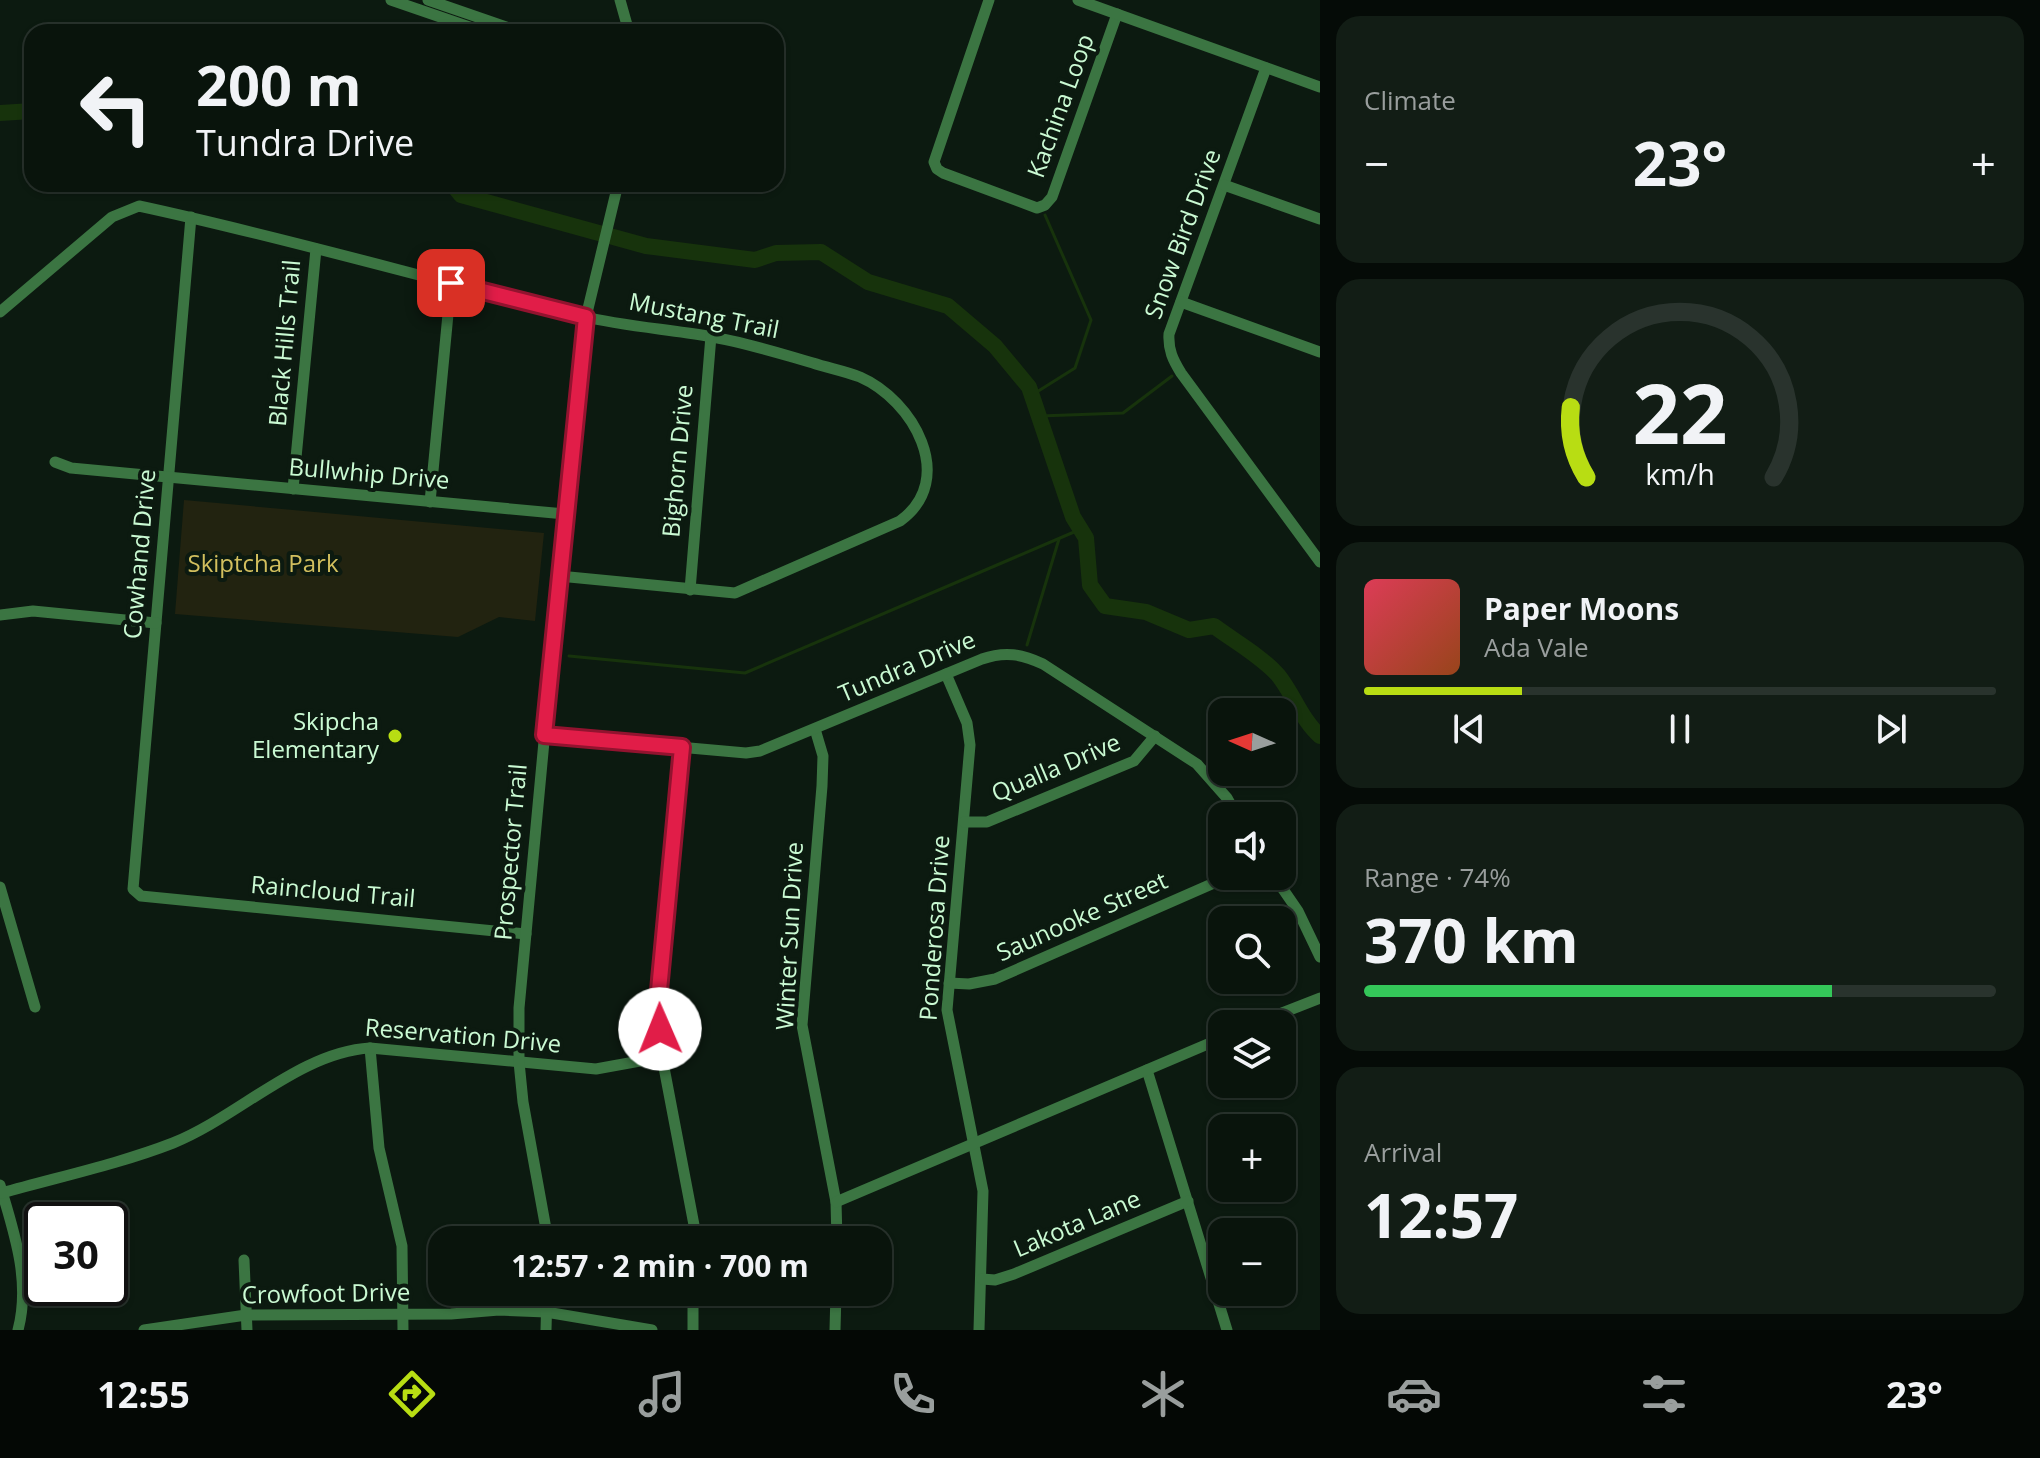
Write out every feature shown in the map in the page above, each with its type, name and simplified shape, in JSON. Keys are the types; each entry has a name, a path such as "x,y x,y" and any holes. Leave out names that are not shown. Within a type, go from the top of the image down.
{"street":[{"path":"391,0 461,24"},
{"path":"428,0 498,24"},
{"path":"620,0 627,24"},
{"name":"Kachina Loop","path":"989,0 934,162 943,173 1037,208 1052,197 1117,14"},
{"path":"1078,0 1320,87"},
{"name":"Snow Bird Drive","path":"1266,68 1169,334 1172,358 1320,562"},
{"path":"1224,185 1320,219"},
{"name":"Prospector Trail","path":"546,1226 527,1130 519,1062 519,1008 586,317 616,192"},
{"name":"Mustang Trail","path":"0,312 112,217 139,206 586,317 756,346 859,377 881,389 902,409 918,431 926,454 928,479 915,511 900,521 735,593 559,576"},
{"name":"Cowhand Drive","path":"136,893 133,889 191,217"},
{"name":"Black Hills Trail","path":"293,489 316,249"},
{"path":"430,502 451,283"},
{"path":"1181,302 1320,352"},
{"name":"Bighorn Drive","path":"690,590 711,336"},
{"name":"Bullwhip Drive","path":"55,462 71,468 565,514"},
{"path":"0,615 33,611 156,623"},
{"name":"Tundra Drive","path":"544,735 746,753 760,751 995,654 1023,655 1043,664 1197,764 1229,802"},
{"name":"Ponderosa Drive","path":"946,674 967,723 970,745 947,1010 983,1191 979,1330"},
{"name":"Winter Sun Drive","path":"815,729 823,756 822,786 802,1025 836,1202 837,1226"},
{"name":"Qualla Drive","path":"964,822 987,822 1134,761 1155,736"},
{"path":"682,747 658,1001 662,1057 694,1226"},
{"name":"Saunooke Street","path":"949,983 969,984 995,979 1208,886"},
{"path":"0,887 35,1007"},
{"path":"1284,890 1298,911 1320,957"},
{"name":"Raincloud Trail","path":"136,893 526,934"},
{"path":"1290,1010 1320,998"},
{"path":"836,1202 1208,1044"},
{"path":"370,1048 375,1122 402,1246 403,1330"},
{"name":"Reservation Drive","path":"1,1189 173,1143 332,1054 370,1048 596,1069 662,1057"},
{"path":"1147,1070 1227,1330"},
{"path":"1,1189 23,1279 24,1296 18,1330"},
{"name":"Lakota Lane","path":"982,1279 995,1280 1014,1274 1188,1201"},
{"path":"244,1260 247,1330"},
{"path":"546,1306 546,1330"},
{"path":"693,1306 693,1330"},
{"path":"835,1330 836,1306"},
{"name":"Crowfoot Drive","path":"144,1330 246,1315 499,1310 546,1312 652,1330"}],"green space":[{"name":"Skiptcha Park","path":"184,500 544,533 535,621 499,617 458,637 175,614"}],"waterway":[{"path":"0,113 24,112"},
{"path":"459,192 646,246 755,260 776,253 821,252 868,282 948,306 995,346 1029,387 1073,517 1086,538 1090,585 1105,606 1146,612 1189,630 1214,626 1256,655 1278,675 1320,736"},
{"path":"1032,395 1075,368 1091,320 1045,215"},
{"path":"1040,416 1123,413 1172,376"},
{"path":"569,656 745,673 1081,529"},
{"path":"1027,645 1059,539"}],"place":[{"name":"Skipcha Elementary","path":"395,736"}],"route":[{"path":"451,283 586,317 544,735 682,747 658,1001 660,1029"}]}
